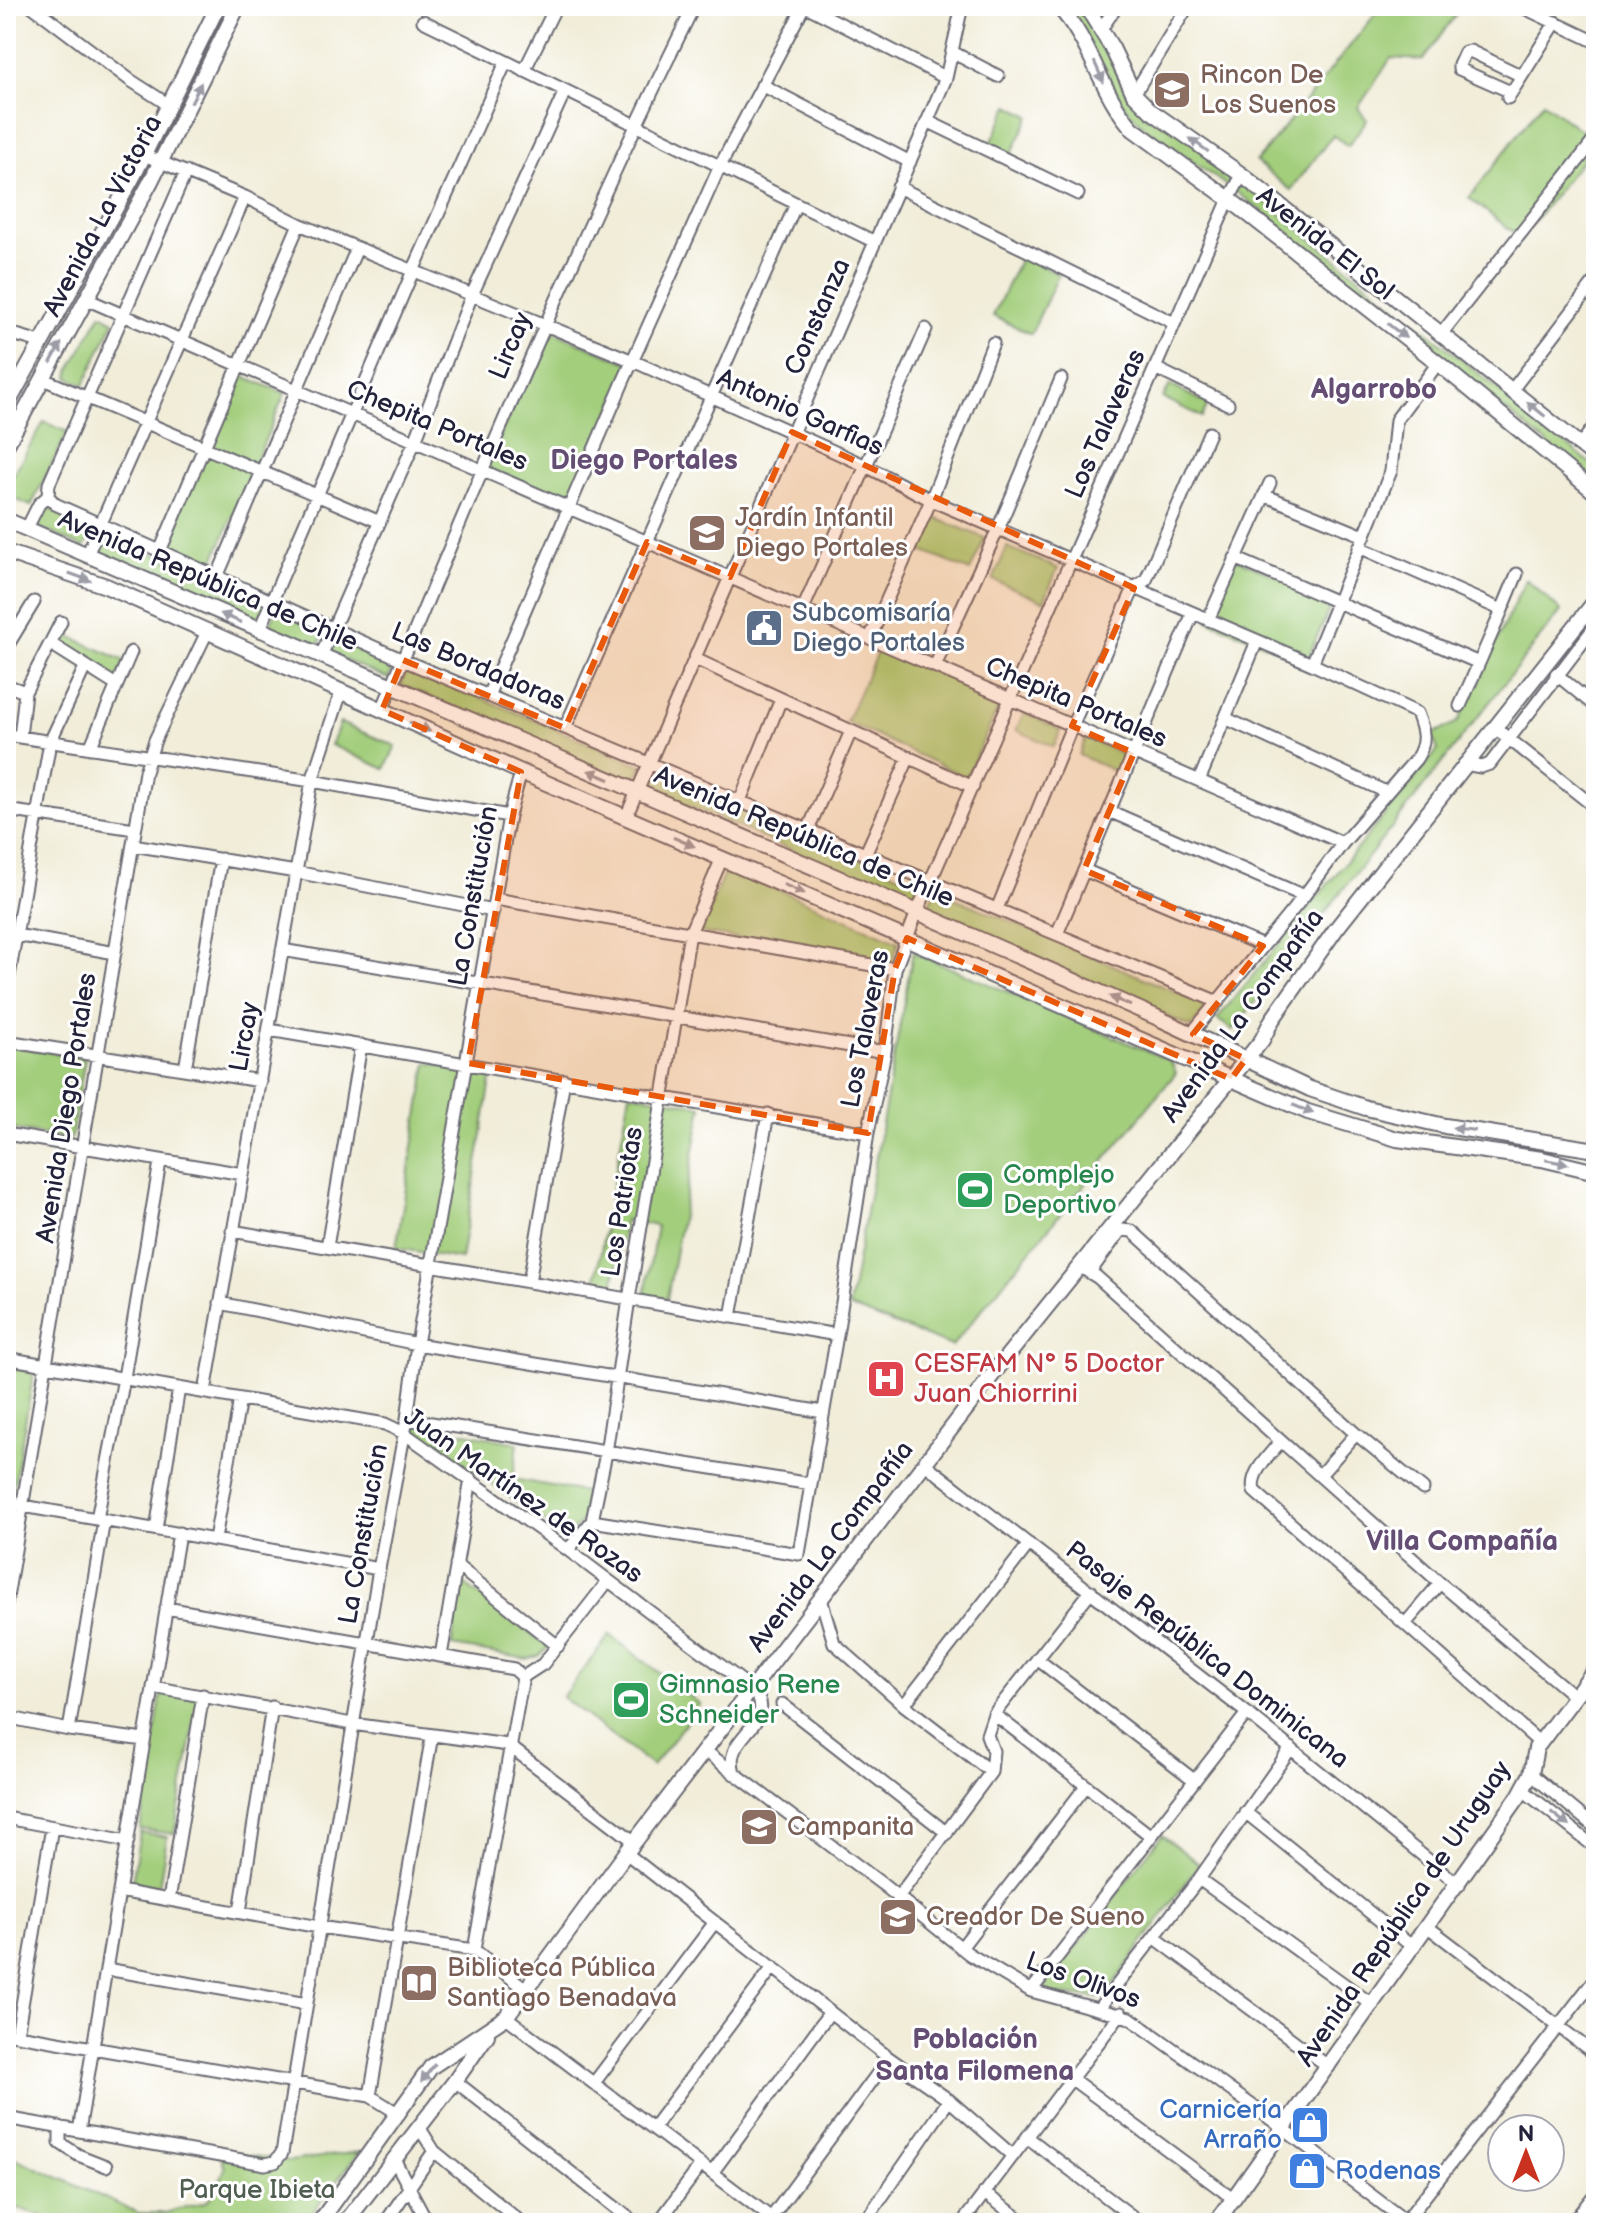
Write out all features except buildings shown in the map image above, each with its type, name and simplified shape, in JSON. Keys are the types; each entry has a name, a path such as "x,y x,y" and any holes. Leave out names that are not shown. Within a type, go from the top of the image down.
{"main road":[{"name":"Avenida La Victoria","path":"6,407 144,155 218,6"},
{"name":"Avenida La Victoria","path":"6,446 160,162 238,6"},
{"name":"Avenida El Sol","path":"1058,6 1082,36 1122,117 1146,141 1229,199 1438,363 1596,493"},
{"name":"Avenida El Sol","path":"1086,6 1134,94 1151,111 1242,175 1596,458"},
{"name":"Avenida República de Chile","path":"6,520 917,912 1310,1089 1378,1111 1445,1126 1596,1150"},
{"name":"Avenida República de Chile","path":"6,552 106,586 521,772 1321,1116 1397,1139 1542,1159 1596,1172"},
{"name":"Avenida La Compañía","path":"319,2223 431,2067 506,2017 631,1847 925,1464 1084,1269 1231,1079 1336,929 1596,600"},
{"name":"Avenida República de Uruguay","path":"1216,2223 1459,1885 1523,1790 1531,1774 1536,1748 1574,1696 1591,1686 1596,1668"},
{"name":"Avenida La Compañía","path":"345,2223 455,2081 491,2029"}],"street":[{"path":"32,6 130,80 169,105"},
{"path":"524,71 556,6"},
{"name":"Lircay","path":"382,710 544,326 694,6"},
{"path":"488,696 720,166 805,6 946,78"},
{"name":"Constanza","path":"626,817 946,78 962,6"},
{"path":"1101,29 1117,6"},
{"path":"1134,94 1188,6"},
{"path":"1520,6 1596,42"},
{"path":"423,21 875,242"},
{"path":"1522,76 1470,51 1465,52 1459,65 1459,69 1509,95 1522,76 1556,22"},
{"path":"952,52 998,76"},
{"path":"259,631 506,62"},
{"path":"762,85 910,162"},
{"path":"321,656 415,441 471,297 565,91"},
{"path":"927,121 1078,194"},
{"path":"1442,333 1596,138"},
{"name":"Antonio Garfias","path":"144,155 471,297 633,361 864,465 931,500 1403,704 1417,713 1424,730 1424,747 1386,792"},
{"path":"27,528 39,504 48,496 49,484 89,399 122,313 186,172"},
{"name":"Los Talaveras","path":"592,1521 799,1554 868,1133 885,1052 895,969 917,912 1174,323 1242,175"},
{"path":"898,187 1174,323"},
{"path":"87,555 245,197"},
{"path":"565,728 796,204"},
{"path":"160,551 299,224"},
{"path":"217,577 357,248"},
{"path":"1512,390 1596,280"},
{"name":"Chepita Portales","path":"86,299 1343,843"},
{"path":"803,609 926,329"},
{"path":"6,332 40,342"},
{"path":"870,638 931,500 993,343"},
{"path":"1312,664 1391,471 1396,420 1438,363"},
{"path":"1155,368 1228,404"},
{"path":"43,379 380,522"},
{"path":"935,666 998,529 1061,379"},
{"path":"1580,445 1596,424"},
{"path":"997,909 1072,726 1134,588 1146,580 1209,433"},
{"path":"1208,620 1270,483"},
{"path":"1264,495 1502,610"},
{"name":"Las Bordadoras","path":"48,496 55,504 403,660 1218,1002"},
{"path":"1235,558 1479,663"},
{"path":"1460,706 1517,574"},
{"path":"6,648 34,602"},
{"path":"1057,934 1193,613"},
{"path":"20,737 25,692 61,622"},
{"path":"1464,764 1485,767 1596,625"},
{"name":"Avenida Diego Portales","path":"6,1604 148,758 208,630"},
{"path":"1199,781 1257,641"},
{"path":"51,644 116,685"},
{"path":"90,748 131,652"},
{"path":"695,659 973,787"},
{"path":"6,993 50,742 85,667"},
{"path":"1556,674 1596,707"},
{"path":"6,685 25,692"},
{"name":"Lircay","path":"205,1392 312,781 341,692"},
{"path":"740,801 781,699"},
{"path":"1191,1034 1386,792 1225,718"},
{"path":"1494,727 1596,808"},
{"path":"808,830 851,731"},
{"path":"6,735 312,781 509,816"},
{"path":"865,855 909,757"},
{"name":"La Constitución","path":"79,2131 265,2164 275,2162 282,2153 352,1724 407,1419 417,1344 509,816 521,772"},
{"path":"6,810 135,829"},
{"path":"1109,811 1304,896"},
{"path":"133,845 494,905 690,933 895,969"},
{"name":"Los Patriotas","path":"568,1550 592,1521 606,1453 690,933 722,858"},
{"path":"185,1069 221,859"},
{"path":"1084,870 1263,946"},
{"path":"16,935 115,953"},
{"path":"282,950 885,1052"},
{"path":"269,1030 868,1133"},
{"path":"6,1041 260,1081"},
{"path":"327,1247 361,1045"},
{"path":"529,1282 564,1080"},
{"path":"731,1317 768,1114"},
{"path":"6,1134 243,1174"},
{"path":"69,1730 100,1519 160,1162"},
{"path":"1423,1489 1356,1434 1132,1231 1121,1230 1084,1269 1440,1583 1574,1696"},
{"path":"232,1231 837,1335"},
{"path":"220,1303 417,1344 823,1412"},
{"name":"Juan Martínez de Rozas","path":"6,1358 385,1424 404,1433 471,1479 752,1689"},
{"path":"156,1529 179,1388"},
{"path":"215,1539 240,1399"},
{"path":"407,1419 811,1484"},
{"path":"1320,1475 1356,1434"},
{"path":"1280,1442 1254,1475 1254,1491 1540,1743"},
{"name":"Pasaje República Dominicana","path":"925,1464 1247,1713 1459,1885"},
{"path":"441,1656 471,1479"},
{"path":"6,1503 379,1569"},
{"path":"6,2118 79,2131 179,1533"},
{"path":"904,1705 1029,1544"},
{"path":"456,1565 558,1646"},
{"path":"474,1950 508,1745 523,1677 543,1664 608,1581"},
{"path":"1405,1624 1440,1583"},
{"path":"898,1897 991,1772 993,1751 987,1735 994,1714 1091,1591"},
{"path":"821,1599 834,1643 904,1705 991,1772"},
{"path":"166,1608 514,1669 523,1677"},
{"path":"1037,1659 1194,1780"},
{"path":"153,1687 352,1724 508,1745 631,1847 715,1922 889,2058 949,2100 1013,2156"},
{"name":"Avenida La Compañía","path":"734,1774 733,1754 760,1711 759,1696 752,1689"},
{"path":"169,1900 203,1695"},
{"path":"782,1704 947,1833"},
{"path":"240,1912 272,1707"},
{"path":"1031,1991 1247,1713"},
{"path":"994,1714 1151,1836"},
{"path":"6,1717 69,1730 144,1740"},
{"path":"370,2096 432,1735"},
{"path":"1099,2008 1199,1879 1291,1748"},
{"name":"Los Olivos","path":"705,1751 961,1948 1031,1991 1121,2013 1406,2222"},
{"path":"1531,1774 1596,1828"},
{"path":"961,1948 1086,1786"},
{"path":"1523,1790 1596,1848"},
{"path":"1245,1812 1414,1948"},
{"path":"6,1818 128,1841"},
{"path":"52,1827 11,2034 370,2096 399,2114"},
{"path":"1199,1879 1373,2005"},
{"path":"119,1891 319,1927 474,1950 526,1989"},
{"path":"594,2083 715,1922"},
{"path":"1428,1927 1596,2055"},
{"path":"1154,1937 1329,2067"},
{"path":"653,2128 773,1967"},
{"path":"106,1969 307,2004"},
{"path":"1406,2222 1596,1978"},
{"path":"712,2173 830,2012"},
{"path":"962,2223 1121,2013"},
{"path":"506,2017 774,2220 889,2058"},
{"path":"1072,2079 1234,2199"},
{"path":"455,2081 635,2223"},
{"path":"864,2223 949,2100"},
{"path":"60,2127 60,2143 78,2155 106,2166"},
{"path":"419,2127 434,2151 522,2223"},
{"path":"1027,2137 1141,2223"},
{"path":"385,2223 434,2151"},
{"path":"394,2159 428,2223"},
{"path":"658,2223 701,2165"},
{"path":"984,2193 1026,2223"},
{"path":"1572,2223 1596,2193"}],"highlighted area":[{"path":"792,432 1134,588 1072,726 1134,753 1084,870 1263,946 1193,1034 1246,1059 1231,1079 907,938 895,969 868,1133 468,1063 521,772 382,710 403,660 565,728 647,542 730,577"}],"green space":[{"path":"1063,6 1080,6 1083,9 1128,91 1596,468 1596,484 1246,199 1145,128 1119,100"},
{"path":"1382,6 1462,6 1423,60 1391,58 1358,108 1367,120 1348,146 1333,135 1291,190 1256,162"},
{"path":"1543,102 1596,142 1521,238 1469,198"},
{"path":"1009,105 1030,116 1011,155 990,145"},
{"path":"1021,256 1059,274 1031,334 993,316"},
{"path":"101,314 114,321 84,385 69,378 70,370"},
{"path":"546,329 631,364 571,508 485,471"},
{"path":"237,374 285,393 208,574 161,552"},
{"path":"1170,385 1208,404 1202,417 1163,398"},
{"path":"44,422 68,432 31,506 6,495 6,487"},
{"path":"44,506 94,529 84,548 34,525"},
{"path":"933,517 985,538 970,571 919,550"},
{"path":"108,533 265,604 258,623 99,556"},
{"path":"1007,547 1058,568 1044,601 993,580"},
{"path":"1235,558 1333,601 1306,662 1208,620"},
{"path":"1526,579 1561,611 1233,1030 1217,1019 1438,750 1432,734 1458,722"},
{"path":"277,609 326,630 316,650 268,628"},
{"path":"337,635 397,661 388,679 329,653"},
{"path":"69,636 125,661 113,688 61,653"},
{"path":"879,648 1002,701 966,777 846,722"},
{"path":"408,667 643,766 632,783 401,685"},
{"path":"1024,713 1061,730 1054,747 1016,730"},
{"path":"340,723 396,746 385,769 331,745"},
{"path":"1086,738 1124,755 1116,772 1079,755"},
{"path":"651,770 924,885 913,903 645,787"},
{"path":"727,867 899,942 891,964 699,932"},
{"path":"936,890 1209,1006 1191,1027 925,910"},
{"name":"Complejo Deportivo","path":"913,952 1171,1061 1176,1073 952,1346 849,1307"},
{"path":"6,1045 85,1058 71,1139 6,1128"},
{"path":"427,1063 492,1074 461,1259 396,1248"},
{"path":"630,1093 702,1106 667,1299 645,1294 657,1226 625,1220 613,1287 595,1283"},
{"path":"6,1367 34,1372 13,1491 6,1490"},
{"path":"414,1423 518,1443 513,1479 590,1493 586,1516 567,1538 412,1427"},
{"path":"460,1581 549,1647 539,1656 527,1659 452,1646"},
{"name":"Gimnasio Rene Schneider","path":"610,1635 700,1704 652,1766 562,1697"},
{"path":"162,1690 199,1698 174,1834 140,1829"},
{"path":"140,1832 167,1837 159,1887 132,1882"},
{"path":"1162,1835 1199,1864 1103,1998 1040,1994"},
{"name":"Parque Ibieta","path":"219,2151 289,2161 359,2152 304,2223 62,2223 6,2204 6,2154 138,2213 165,2213 205,2202 215,2193 225,2168"}],"place":[{"name":"Rincon De Los Suenos","path":"1172,90"},
{"name":"Jardín Infantil Diego Portales","path":"707,533"},
{"name":"Subcomisaría Diego Portales","path":"764,628"},
{"name":"Complejo Deportivo","path":"975,1190"},
{"name":"CESFAM N° 5 Doctor Juan Chiorrini","path":"886,1379"},
{"name":"Gimnasio Rene Schneider","path":"631,1700"},
{"name":"Campanita","path":"759,1827"},
{"name":"Creador De Sueno","path":"898,1917"},
{"name":"Biblioteca Pública Santiago Benadava","path":"419,1983"},
{"name":"Carnicería Arraño","path":"1310,2125"},
{"name":"Rodenas","path":"1307,2171"}],"district":[{"name":"Algarrobo","path":"1374,389"},
{"name":"Diego Portales","path":"644,460"},
{"name":"Villa Compañía","path":"1462,1541"},
{"name":"Población Santa Filomena","path":"975,2055"}]}
